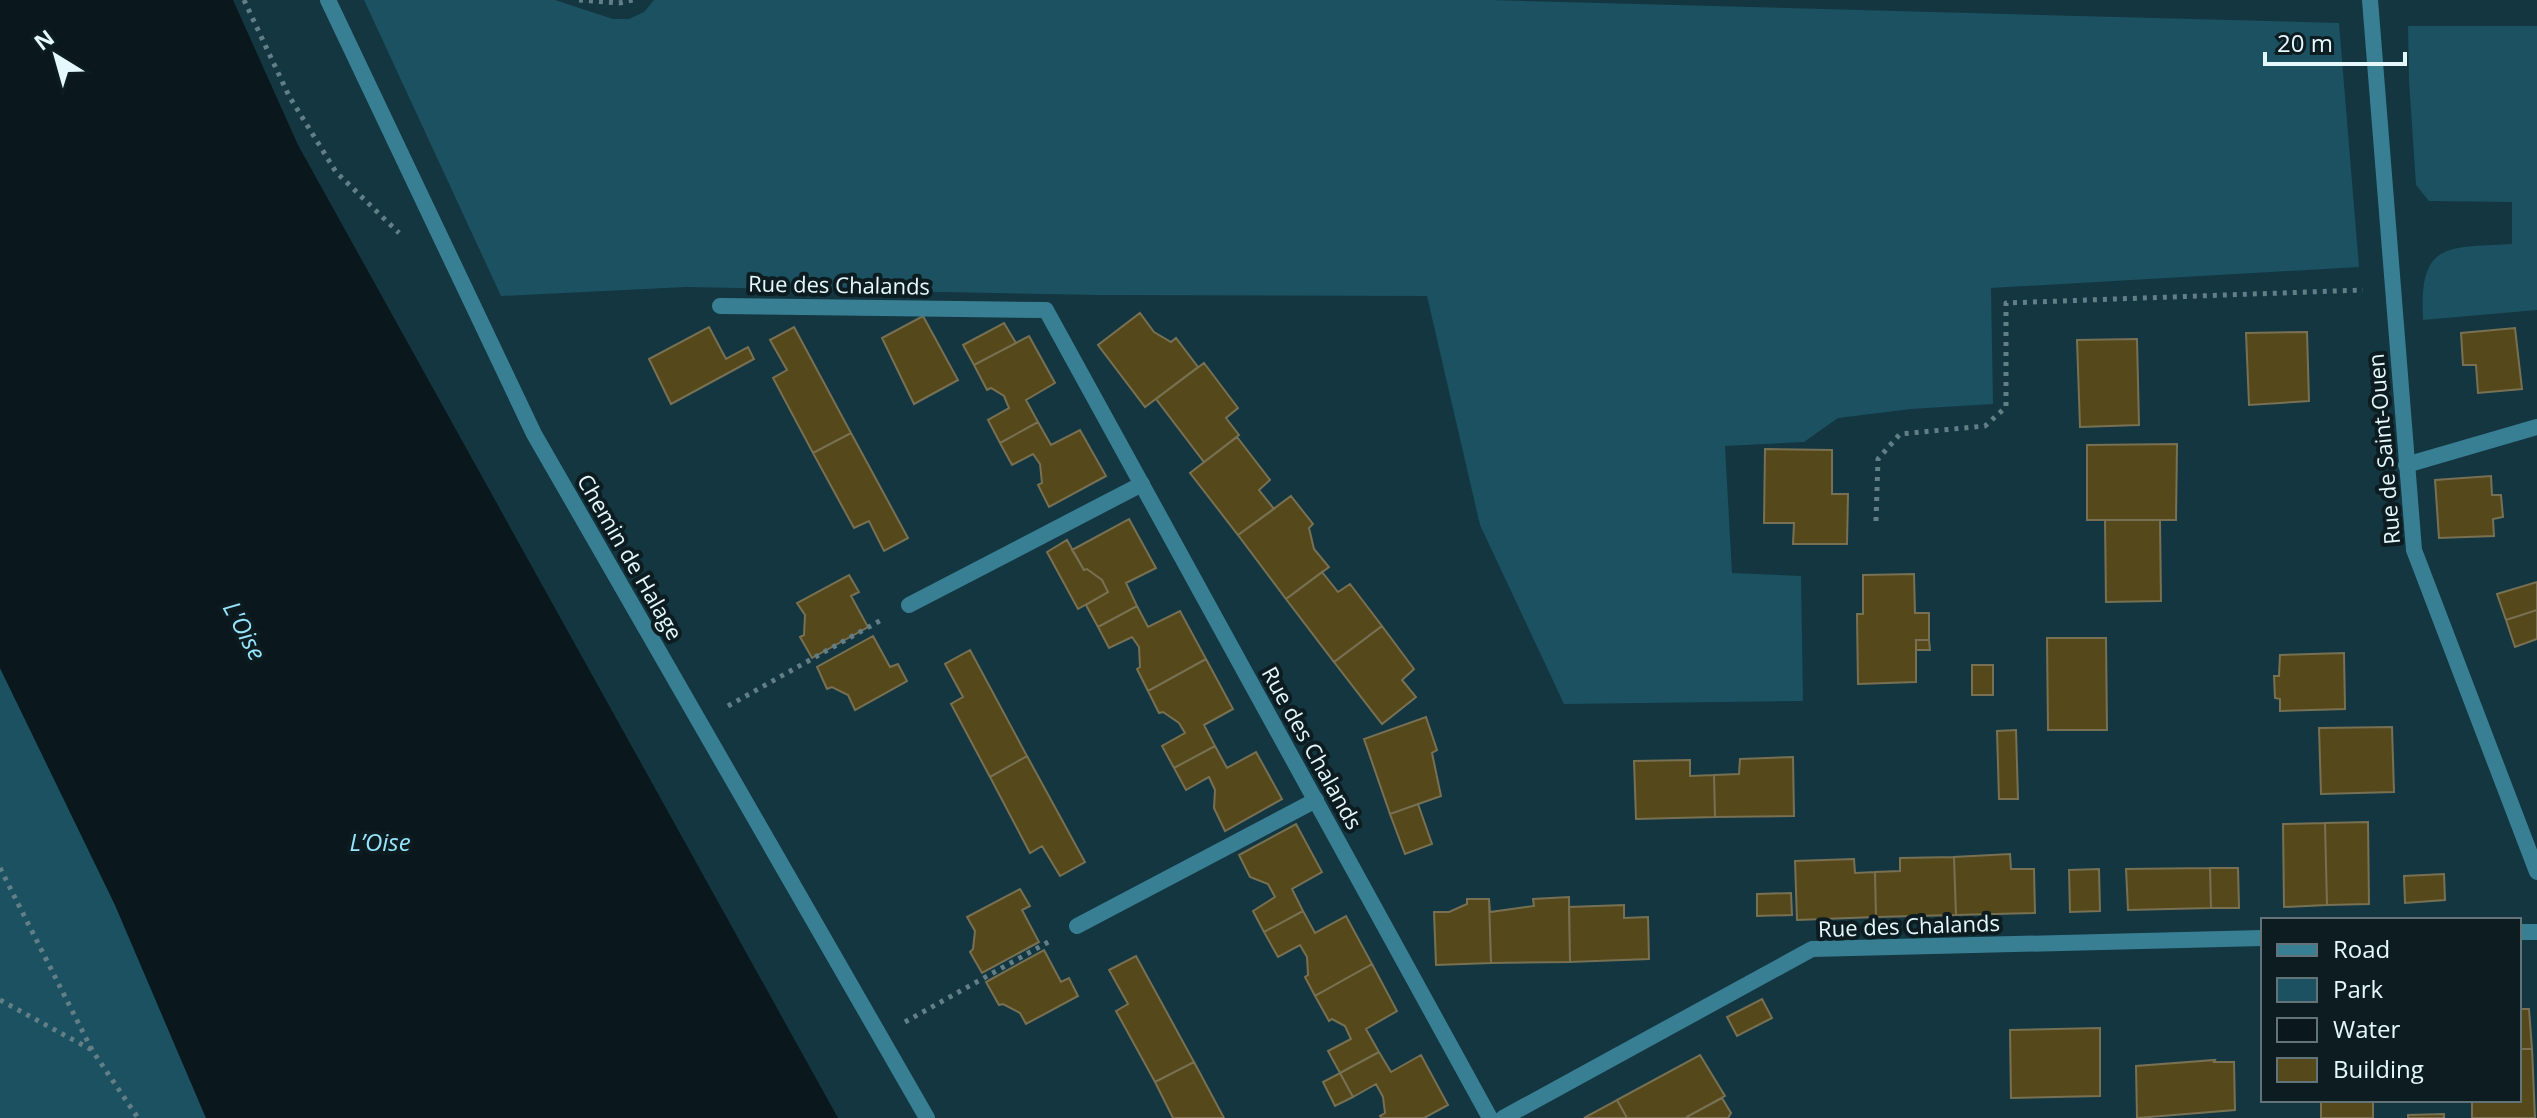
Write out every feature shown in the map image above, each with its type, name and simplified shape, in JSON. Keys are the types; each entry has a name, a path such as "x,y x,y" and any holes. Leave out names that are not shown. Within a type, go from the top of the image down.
{"street":[{"name":"Chemin de Halage","path":"328,0 534,434 927,1118"},
{"name":"Rue de Saint-Ouen","path":"2370,0 2414,550 2531,835 2537,872"},
{"name":"Rue des Chalands","path":"720,306 1046,310 1490,1118"},
{"path":"2406,465 2537,427"},
{"path":"909,605 1142,484"},
{"path":"1077,926 1316,800"},
{"name":"Rue des Chalands","path":"1503,1118 1812,949 2261,938"}],"path":[{"path":"244,0 289,96 336,172 399,233"},
{"path":"579,0 602,3 633,0"},
{"path":"1876,521 1878,459 1900,434 1985,426 2006,407 2006,303 2392,289"},
{"path":"699,722 909,605"},
{"path":"0,868 92,1050 138,1118"},
{"path":"880,1036 1077,926"},
{"path":"0,1000 92,1050"}],"green space":[{"path":"364,0 555,0 613,19 629,19 644,12 654,0 1491,0 2339,23 2359,267 1991,288 1993,404 1838,418 1804,442 1725,446 1732,573 1801,576 1803,701 1564,704 1480,525 1427,296 1099,295 686,287 501,296"},
{"path":"2408,26 2537,26 2537,310 2423,320 2423,294 2432,262 2454,249 2512,244 2512,202 2429,201 2416,185"},
{"path":"0,668 115,905 206,1118 0,1118"}],"water":[{"name":"L’Oise","path":"0,0 233,0 298,145 838,1118 206,1118 115,905 0,668"}],"building":[{"path":"1140,313 1154,332 1171,342 1176,338 1198,367 1145,407 1098,345"},
{"path":"923,316 958,380 914,404 882,338"},
{"path":"1004,323 1016,343 974,365 963,345"},
{"path":"709,327 726,359 748,347 754,359 671,404 649,359"},
{"path":"794,327 851,433 813,453 773,378 787,370 770,340"},
{"path":"2515,328 2522,389 2478,393 2476,365 2463,365 2461,333"},
{"path":"2307,332 2309,401 2249,405 2246,333"},
{"path":"1029,336 1055,383 1026,400 1038,422 1000,443 988,420 1009,408 1004,396 991,388 987,390 974,365"},
{"path":"2137,339 2139,425 2080,427 2077,340"},
{"path":"1204,363 1238,408 1226,418 1239,435 1204,462 1156,399"},
{"path":"1038,422 1051,445 1080,430 1106,476 1049,507 1038,485 1042,483 1040,464 1033,454 1012,465 1000,443"},
{"path":"851,433 908,538 884,551 869,521 854,528 813,453"},
{"path":"1237,437 1270,480 1259,490 1274,509 1238,535 1190,473"},
{"path":"2177,444 2176,520 2087,520 2087,445"},
{"path":"1765,449 1832,450 1832,494 1848,494 1847,544 1793,544 1794,523 1764,523"},
{"path":"2491,476 2492,495 2501,495 2503,517 2493,519 2494,536 2439,538 2435,480"},
{"path":"1291,496 1313,524 1309,528 1314,549 1329,567 1286,599 1238,535"},
{"path":"1129,519 1156,568 1126,583 1137,606 1098,627 1086,605 1108,592 1102,580 1084,570 1072,550"},
{"path":"2105,520 2160,520 2161,601 2106,602"},
{"path":"1067,540 1084,570 1102,580 1108,592 1078,609 1047,552"},
{"path":"1322,572 1338,592 1350,584 1382,626 1334,662 1286,599"},
{"path":"1914,574 1915,613 1929,613 1929,640 1916,640 1916,682 1858,684 1857,614 1863,614 1863,575"},
{"path":"849,575 859,592 851,596 868,627 812,658 800,637 804,635 805,615 797,603"},
{"path":"2537,582 2537,610 2506,620 2497,594"},
{"path":"1137,606 1148,627 1180,611 1206,659 1148,691 1137,669 1140,667 1139,647 1132,637 1109,648 1098,627"},
{"path":"2537,610 2537,639 2515,647 2506,620"},
{"path":"1382,626 1414,669 1402,680 1416,697 1382,724 1334,662"},
{"path":"873,636 890,667 898,664 907,681 855,710 848,695 832,687 827,689 817,667"},
{"path":"2047,638 2106,638 2107,730 2048,730"},
{"path":"1916,640 1929,640 1930,650 1916,650"},
{"path":"970,650 1027,756 990,777 951,704 963,697 945,664"},
{"path":"2344,653 2345,709 2280,711 2280,699 2275,698 2274,676 2279,676 2280,655"},
{"path":"1206,659 1233,709 1204,725 1215,746 1174,768 1162,746 1185,733 1179,723 1163,712 1159,713 1148,691"},
{"path":"1972,665 1993,665 1993,695 1972,695"},
{"path":"1426,717 1437,750 1432,753 1441,796 1390,814 1364,739"},
{"path":"2392,727 2394,792 2321,794 2319,728"},
{"path":"2016,730 2018,799 1999,799 1997,731"},
{"path":"1215,746 1227,768 1256,752 1282,799 1225,831 1214,808 1215,790 1209,777 1186,790 1174,768"},
{"path":"1027,756 1085,862 1060,876 1042,846 1030,853 990,777"},
{"path":"1793,757 1794,816 1715,817 1714,775 1739,774 1740,759"},
{"path":"1690,760 1690,776 1714,775 1715,817 1636,819 1634,761"},
{"path":"1418,804 1432,844 1405,854 1390,814"},
{"path":"2368,822 2369,904 2327,905 2325,823"},
{"path":"2325,823 2327,905 2284,907 2283,824"},
{"path":"1296,824 1322,872 1292,889 1303,911 1264,932 1253,911 1275,897 1268,884 1250,877 1239,855"},
{"path":"2010,854 2011,869 2034,869 2035,913 1956,915 1954,857"},
{"path":"1954,857 1956,915 1876,917 1875,872 1900,871 1900,858"},
{"path":"1854,859 1855,873 1875,872 1876,917 1797,920 1795,861"},
{"path":"2210,868 2211,908 2128,910 2126,869"},
{"path":"2210,868 2238,868 2239,908 2211,908"},
{"path":"2099,869 2100,911 2070,912 2069,870"},
{"path":"2444,874 2445,900 2405,903 2404,876"},
{"path":"1020,889 1030,906 1022,910 1039,942 982,973 970,952 975,931 967,917"},
{"path":"1791,893 1792,915 1757,916 1757,894"},
{"path":"1569,897 1570,962 1491,963 1489,899 1490,912 1534,906 1533,899"},
{"path":"1467,899 1489,899 1491,963 1436,965 1434,912 1449,912 1467,904"},
{"path":"1624,905 1624,918 1648,917 1649,959 1570,962 1569,907"},
{"path":"1303,911 1315,933 1346,916 1372,964 1315,996 1305,977 1308,975 1307,957 1300,945 1278,957 1264,932"},
{"path":"1044,950 1061,982 1069,978 1078,996 1026,1024 1020,1013 999,1005 986,982"},
{"path":"1136,956 1194,1062 1155,1082 1116,1011 1128,1004 1109,970"},
{"path":"1372,964 1397,1011 1366,1029 1379,1052 1340,1073 1328,1051 1351,1039 1345,1026 1332,1019 1329,1021 1315,996"},
{"path":"1762,999 1772,1018 1737,1036 1727,1017"},
{"path":"2521,1009 2529,1009 2532,1049 2521,1049"},
{"path":"2100,1028 2100,1096 2011,1098 2010,1030"},
{"path":"2521,1049 2532,1049 2535,1118 2472,1118 2472,1102 2521,1102"},
{"path":"1379,1052 1391,1072 1421,1055 1448,1105 1424,1118 1382,1118 1380,1116 1385,1113 1383,1097 1376,1084 1353,1097 1340,1073"},
{"path":"1700,1055 1725,1096 1685,1118 1627,1118 1617,1100"},
{"path":"2215,1060 2234,1062 2235,1110 2137,1118 2136,1066"},
{"path":"1194,1062 1224,1118 1173,1118 1155,1082"},
{"path":"1340,1073 1353,1097 1335,1106 1323,1082"},
{"path":"1722,1098 1731,1113 1728,1118 1685,1118"},
{"path":"1617,1100 1627,1118 1584,1118"},
{"path":"2321,1102 2373,1102 2373,1118 2321,1118"},
{"path":"2444,1114 2444,1118 2408,1118 2408,1115"}],"water label":[{"name":"L'Oise","path":"244,631"}]}
